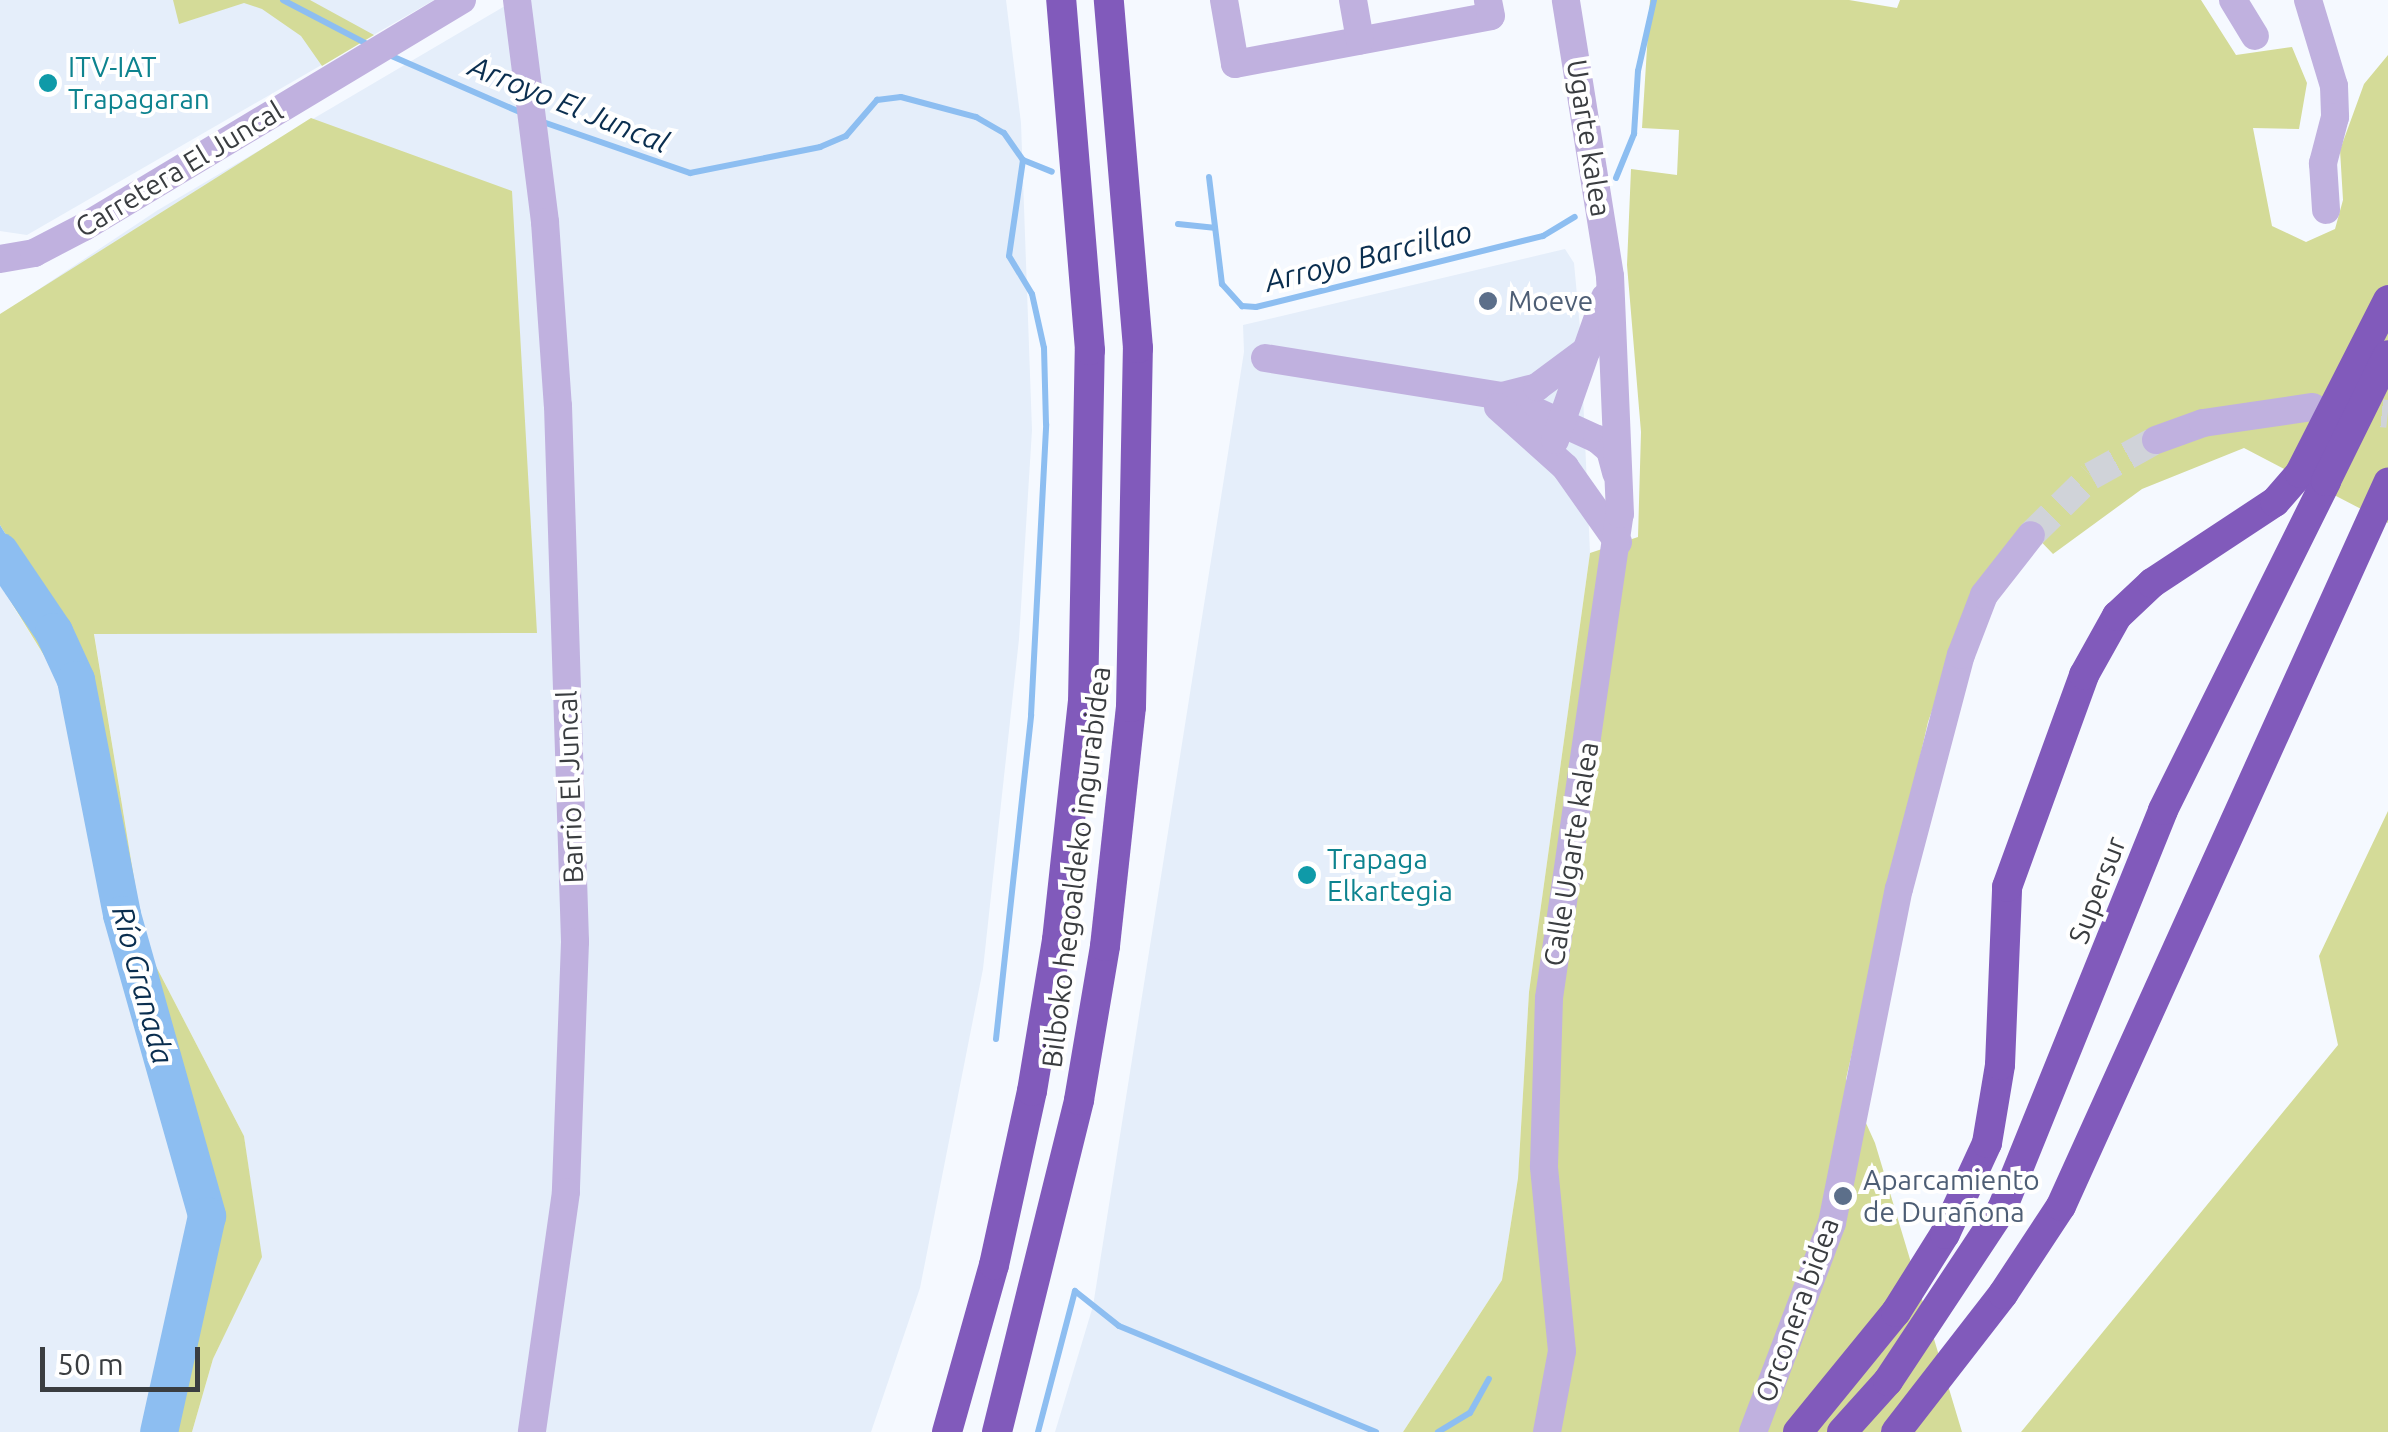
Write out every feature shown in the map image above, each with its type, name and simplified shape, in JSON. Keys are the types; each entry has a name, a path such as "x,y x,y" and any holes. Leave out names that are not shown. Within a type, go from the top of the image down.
{"highway":[{"name":"Bilboko hegoaldeko ingurabidea","path":"947,1432 994,1265 1035,1073 1084,702 1090,350 1061,0"},
{"name":"Bilboko hegoaldeko ingurabidea","path":"997,1432 1079,1100 1105,946 1130,726 1140,526 1139,359 1110,0"},
{"path":"1798,1432 1843,1384 1945,1234 1990,1124 2000,1065 2007,887 2084,675 2118,616 2152,583 2313,477 2388,300"},
{"name":"Supersur","path":"1842,1432 1888,1380 2002,1209 2163,810 2313,477 2388,355"},
{"path":"1896,1432 2003,1294 2060,1206 2383,492"}],"street":[{"name":"Barrio El Juncal","path":"517,0 532,96 558,406 575,942 566,1192 532,1432"},
{"path":"1224,0 1235,64 1491,16 1488,0"},
{"path":"1354,0 1360,40"},
{"name":"Ugarte kalea","path":"1566,0 1610,276"},
{"path":"2233,0 2255,36"},
{"path":"2308,0 2334,86 2335,117 2323,164 2326,210"},
{"name":"Carretera El Juncal","path":"0,259 34,252 84,227 459,1"},
{"path":"1558,460 1561,423 1592,346 1610,276"},
{"name":"Calle Ugarte kalea","path":"1547,1432 1562,1351 1544,1166 1549,998 1619,528 1617,378 1610,276"},
{"path":"1502,396 1555,378 1592,346"},
{"path":"1265,358 1502,396 1610,450"},
{"path":"1617,378 1610,450 1619,528"},
{"path":"1467,389 1510,414 1619,528"},
{"path":"2156,440 2203,422 2313,406"},
{"path":"1558,460 1600,460 1610,450"},
{"name":"Orconera bidea","path":"1754,1432 1832,1223 1899,888 1961,655 1984,595 2031,535"}],"shaded area":[{"path":"0,0 434,0 27,235 0,231"},
{"path":"515,0 1006,0 1021,123 1032,430 1019,639 983,969 920,1288 871,1432 192,1432 213,1359 261,1257 244,1136 145,945 94,633 0,315 158,210"},
{"path":"1565,249 1574,263 1580,328 1590,553 1529,992 1518,1178 1502,1280 1403,1432 1055,1432 1093,1306 1244,352 1243,325"},
{"path":"0,585 69,696 108,919 194,1206 149,1432 0,1432"}],"green space":[{"path":"173,0 310,0 374,35 322,66 301,36 262,9 244,3 179,24"},
{"path":"1650,0 1849,0 1897,8 1900,0 2201,0 2236,55 2292,47 2307,83 2299,129 2253,128 2272,226 2306,242 2335,229 2343,200 2340,150 2364,84 2388,55 2388,523 2244,448 2142,489 2053,554 2027,527 1951,657 1928,722 1846,1079 1875,1143 1962,1432 1403,1432 1502,1280 1518,1178 1529,992 1590,553 1638,537 1641,432 1627,265 1631,169 1677,175 1679,130 1642,128"},
{"path":"311,118 512,191 537,633 94,634 145,945 244,1136 262,1257 213,1359 192,1432 149,1432 194,1206 108,919 69,696 0,584 0,565 75,677 62,626 0,525 0,314"},
{"path":"2388,811 2388,1432 2021,1432 2338,1045 2319,956"}],"water":[{"path":"0,525 62,626 76,680 0,565"}],"waterway":[{"name":"Arroyo El Juncal","path":"283,0 371,46"},
{"name":"Arroyo Barcillao","path":"1616,178 1634,134 1638,71 1654,0"},
{"name":"Arroyo El Juncal","path":"387,54 522,113"},
{"name":"Arroyo El Juncal","path":"543,122 690,173 820,147 846,136 877,100 901,97 976,117 1004,133 1023,160 1052,172"},
{"path":"996,1039 1031,715 1046,424 1044,348 1032,294 1009,256 1023,160"},
{"name":"Arroyo Barcillao","path":"1209,177 1222,284 1242,306 1256,307 1543,236 1575,217"},
{"path":"1178,224 1214,228"},
{"name":"Río Granada","path":"0,552 54,632 76,680 122,915 207,1216 159,1432"},
{"path":"1038,1432 1075,1291 1119,1326 1376,1432"},
{"path":"1438,1432 1470,1413 1489,1379"}],"tunnel":[{"path":"2340,409 2388,414"},
{"path":"2031,535 2091,476 2156,440"}],"place":[{"name":"ITV-IAT Trapagaran","path":"48,83"},
{"name":"Moeve","path":"1488,301"},
{"name":"Trapaga Elkartegia","path":"1307,875"},
{"name":"Aparcamiento de Durañona","path":"1843,1196"}]}
